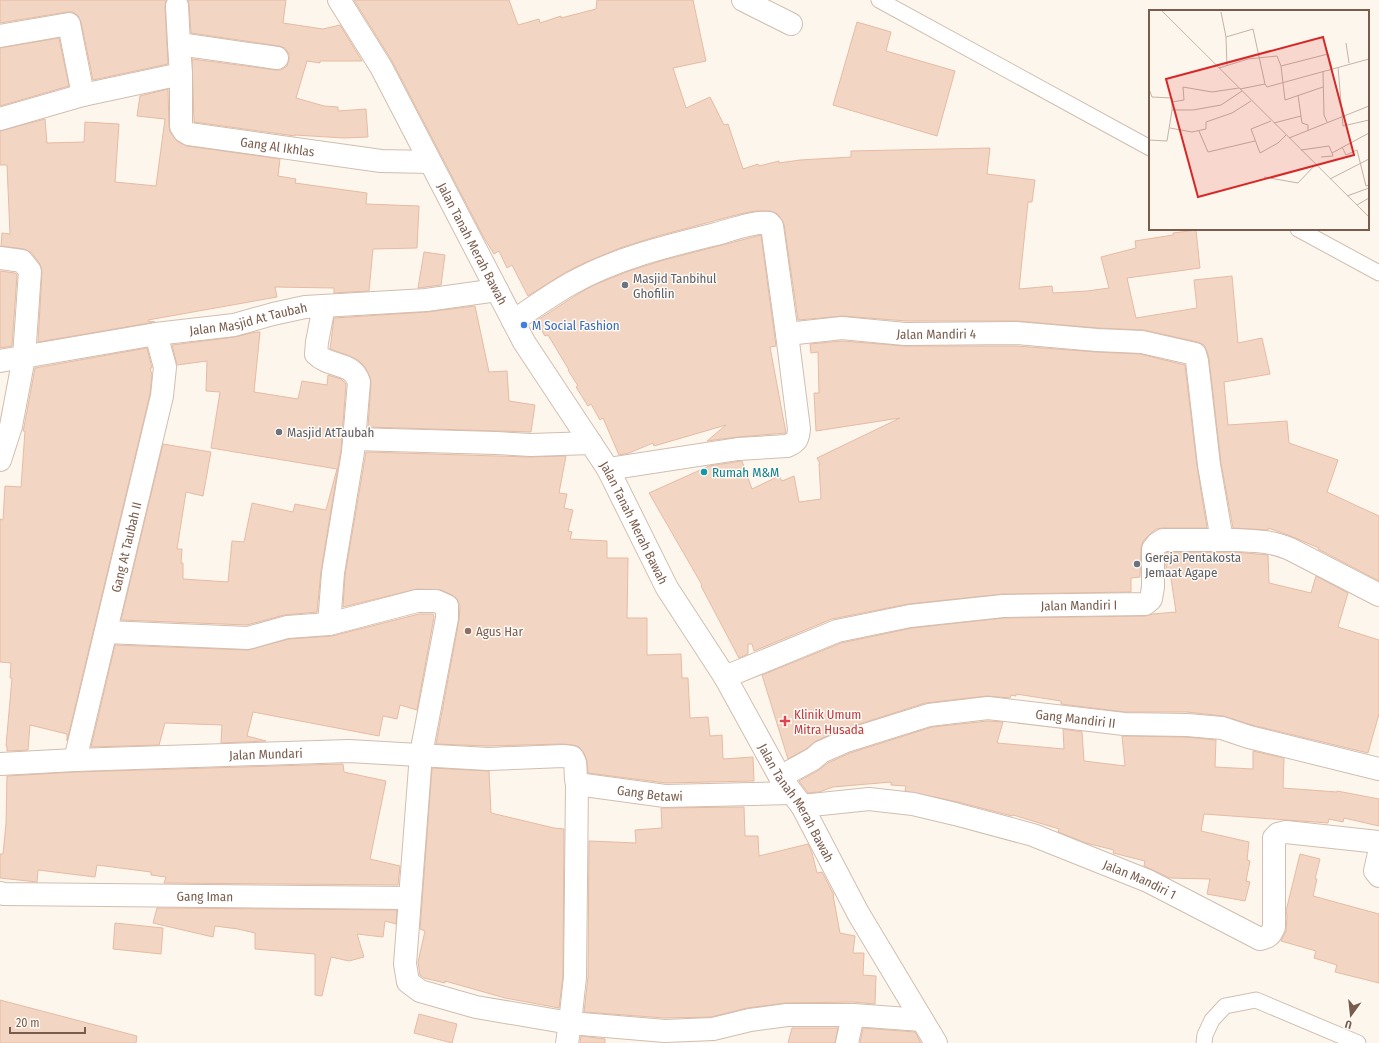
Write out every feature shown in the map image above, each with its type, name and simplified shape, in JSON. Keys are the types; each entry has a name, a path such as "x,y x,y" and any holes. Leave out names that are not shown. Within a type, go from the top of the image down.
{"street":[{"path":"743,0 791,24"},
{"name":"Jalan Tanah Merah Bawah","path":"347,3 524,342 608,468 667,588 725,677 858,912 936,1043"},
{"name":"Gang Al Ikhlas","path":"177,6 181,74 181,126 184,131 189,134 381,161 430,162"},
{"path":"0,36 69,24 83,95"},
{"path":"179,44 277,58"},
{"path":"0,119 83,95 181,74"},
{"path":"513,321 572,283 604,268 647,252 763,222 769,222 772,226 788,334 799,429 798,438 795,443 787,446 738,449 608,468"},
{"path":"0,258 22,261 30,271 24,357 11,426 0,460"},
{"name":"Jalan Masjid At Taubah","path":"0,361 156,334 234,325 305,307 426,300 497,290"},
{"path":"324,306 316,354 322,360 353,370 359,382 354,439 333,573 329,624"},
{"name":"Jalan Mandiri 4","path":"788,334 842,328 905,334 1016,333 1097,340 1142,342 1195,354 1210,471 1222,540"},
{"name":"Gang At Taubah II","path":"75,760 162,396 165,367 156,334"},
{"path":"354,439 531,445 591,443"},
{"name":"Jalan Mandiri I","path":"725,677 837,631 910,616 1003,606 1145,604 1151,599 1153,587 1154,549 1163,540 1222,540 1267,542 1282,545 1379,595"},
{"path":"106,632 248,638 287,627 329,624 417,601 436,601 447,606 447,618 421,754 405,964 408,982 420,991 568,1033 713,1030 750,1020 787,1015 853,1015 922,1020"},
{"name":"Gang Mandiri II","path":"791,792 813,759 826,750 854,739 929,715 988,708 1124,724 1187,725 1222,728 1249,737 1379,769"},
{"name":"Jalan Mundari","path":"0,764 341,751 421,754 488,759 563,756 572,757 575,761 575,778 577,784"},
{"path":"568,1033 574,977 577,784"},
{"name":"Gang Betawi","path":"577,784 665,796 791,792"},
{"name":"Jalan Mandiri 1","path":"791,792 913,804 1033,835 1148,881 1260,939 1267,938 1271,934 1274,927 1274,838 1278,834 1286,832 1379,842"},
{"path":"1379,853 1375,871 1379,876"},
{"name":"Gang Iman","path":"0,893 410,898"},
{"path":"847,1043 853,1015"}],"lane":[{"path":"879,0 1149,147"},
{"path":"1300,230 1379,273"},
{"path":"1204,1043 1205,1035 1212,1020 1225,1006 1256,1000 1358,1043"}],"building":[{"path":"0,0 166,0 165,7 168,64 93,80 81,22 78,16 73,12 67,12 0,23"},
{"path":"188,0 286,0 283,23 323,29 340,25 362,61 320,61 320,63 307,61 296,98 324,106 338,107 338,111 366,109 368,137 344,138 295,136 194,122 192,59 281,70 287,66 289,54 285,48 279,46 191,33"},
{"path":"354,0 509,0 518,25 539,19 540,23 561,16 561,18 596,9 597,0 693,0 706,61 673,68 686,108 710,97 724,125 728,124 743,169 758,164 759,166 779,161 779,163 800,160 851,157 851,151 990,148 987,174 1035,180 1032,202 1028,202 1019,289 1052,286 1053,293 1109,288 1101,257 1136,248 1135,241 1196,230 1200,268 1127,278 1136,318 1197,308 1194,280 1232,276 1238,343 1262,338 1270,374 1224,382 1228,425 1287,421 1289,443 1338,460 1327,492 1379,516 1379,581 1318,549 1319,548 1288,535 1268,528 1268,530 1233,528 1221,463 1209,359 1204,345 1198,342 1143,330 1098,328 1017,321 906,321 843,316 798,320 784,224 778,214 770,211 755,211 740,214 620,248 566,272 528,296 512,265 507,268 499,251 494,254 483,236 392,61"},
{"path":"857,22 891,32 886,51 955,71 937,136 833,105"},
{"path":"59,38 69,86 0,106 0,48"},
{"path":"168,89 170,132 178,142 187,146 280,159 278,176 296,179 295,183 367,193 366,204 419,206 417,248 373,249 369,291 334,293 334,288 275,287 277,297 148,320 155,322 38,342 42,272 40,264 32,253 24,249 1,246 2,233 10,234 7,165 0,165 0,131 45,119 47,143 84,142 85,122 119,124 115,182 156,186 165,119 137,116 140,96"},
{"path":"761,235 776,346 770,347 786,433 707,441 726,425 654,446 653,443 629,453 619,455 603,418 600,420 591,404 588,406 548,335 545,336 536,321 594,285 629,271 664,260"},
{"path":"424,252 445,255 441,285 418,288"},
{"path":"0,271 15,273 17,275 12,346 0,348"},
{"path":"475,306 489,372 507,371 509,401 535,405 531,432 368,427 371,383 370,377 365,367 358,360 330,349 334,318 427,312"},
{"path":"260,332 254,392 298,399 302,381 327,385 328,375 341,379 346,384 341,450 321,571 317,612 284,615 247,625 121,620 163,444 211,452 203,496 186,492 177,549 182,549 181,563 183,563 183,579 228,582 232,541 244,542 252,503 293,512 295,504 326,510 337,469 211,448 220,392 206,391 207,361 177,365 172,345 235,337"},
{"path":"842,341 905,346 1016,346 1140,354 1185,365 1197,466 1207,528 1163,528 1156,529 1150,534 1143,541 1141,548 1140,577 1131,578 1131,592 1003,594 908,604 832,619 754,651 752,644 748,644 748,654 739,658 701,586 702,585 649,493 709,466 742,461 752,489 779,476 782,481 794,476 799,502 821,499 820,464 817,458 900,418 816,431 814,393 819,393 818,352 811,353 810,344"},
{"path":"147,348 152,368 150,368 152,375 150,394 67,741 67,734 30,725 28,750 7,751 6,746 12,678 10,678 11,663 0,662 0,519 3,520 5,486 21,487 25,431 23,431 35,368"},
{"path":"366,452 530,457 566,456 559,493 567,494 564,508 573,510 568,531 572,532 570,539 607,541 607,558 628,558 627,618 647,618 647,655 681,654 682,678 688,678 690,718 708,717 710,736 722,735 723,759 753,757 754,781 666,783 588,773 587,761 584,753 579,747 573,745 488,746 436,744 459,620 460,606 457,599 441,590 417,589 343,607 345,575"},
{"path":"1167,552 1235,552 1268,555 1269,583 1311,593 1316,576 1348,593 1338,627 1379,640 1379,714 1368,753 1252,725 1223,716 1187,712 1125,712 1061,704 1061,701 1016,694 1016,696 1011,695 1010,698 987,696 925,703 841,730 816,741 806,749 788,759 762,675 841,643 912,628 1004,618 1145,616 1176,612 1170,572 1166,573"},
{"path":"419,614 433,614 434,617 417,710 400,705 397,719 383,716 379,736 253,712 247,736 266,741 221,743 222,725 165,723 159,745 91,747 115,645 248,650 289,639 332,636"},
{"path":"988,721 1003,722 997,743 1064,749 1063,729 1082,732 1084,761 1125,766 1122,736 1186,737 1216,740 1215,767 1253,769 1253,751 1284,758 1283,788 1337,791 1379,799 1379,826 1344,818 1343,822 1329,819 1328,823 1204,814 1201,831 1249,842 1247,860 1250,861 1246,881 1250,882 1245,901 1207,894 1210,879 1170,878 1144,866 1145,861 1113,853 1114,850 1086,843 1058,832 1059,829 1013,815 905,791 906,786 891,785 891,782 833,787 819,792 808,793 799,781 819,770 828,763 850,753 932,727"},
{"path":"343,764 344,772 386,781 370,859 400,866 398,885 164,883 166,877 151,875 151,872 97,865 95,877 38,870 37,882 0,878 0,854 3,854 6,824 7,776 76,772"},
{"path":"432,768 489,771 491,813 564,829 563,976 559,1008 505,998 445,981 445,983 424,978 420,975 418,962 425,931 420,929"},
{"path":"744,807 745,836 758,836 759,856 808,844 817,873 822,872 834,895 840,933 855,936 853,953 864,953 863,975 876,976 875,1004 853,1002 785,1003 747,1008 711,1017 665,1018 584,1012 588,977 589,841 636,843 635,830 662,828 661,808"},
{"path":"1300,854 1320,859 1313,896 1379,914 1379,983 1335,972 1337,965 1314,958 1316,951 1281,941 1286,931 1286,911"},
{"path":"157,908 397,910 396,924 385,921 383,937 357,934 364,957 349,961 331,957 322,996 315,995 315,954 255,949 255,933 238,929 215,926 213,937 153,923"},
{"path":"115,923 163,928 161,954 113,949"},
{"path":"0,1000 137,1036 136,1043 0,1043"},
{"path":"419,1014 457,1024 452,1043 414,1033"},
{"path":"792,1028 838,1028 835,1043 788,1043"},
{"path":"863,1028 915,1032 921,1043 860,1043"},
{"path":"581,1036 605,1039 605,1043 580,1043"}],"place":[{"name":"Masjid Tanbihul Ghofilin","path":"625,285"},
{"name":"M Social Fashion","path":"524,325"},
{"name":"Masjid AtTaubah","path":"279,432"},
{"name":"Rumah M&M","path":"704,472"},
{"name":"Gereja Pentakosta Jemaat Agape","path":"1137,564"},
{"name":"Agus Har","path":"468,631"},
{"name":"Klinik Umum Mitra Husada","path":"785,721"}]}
